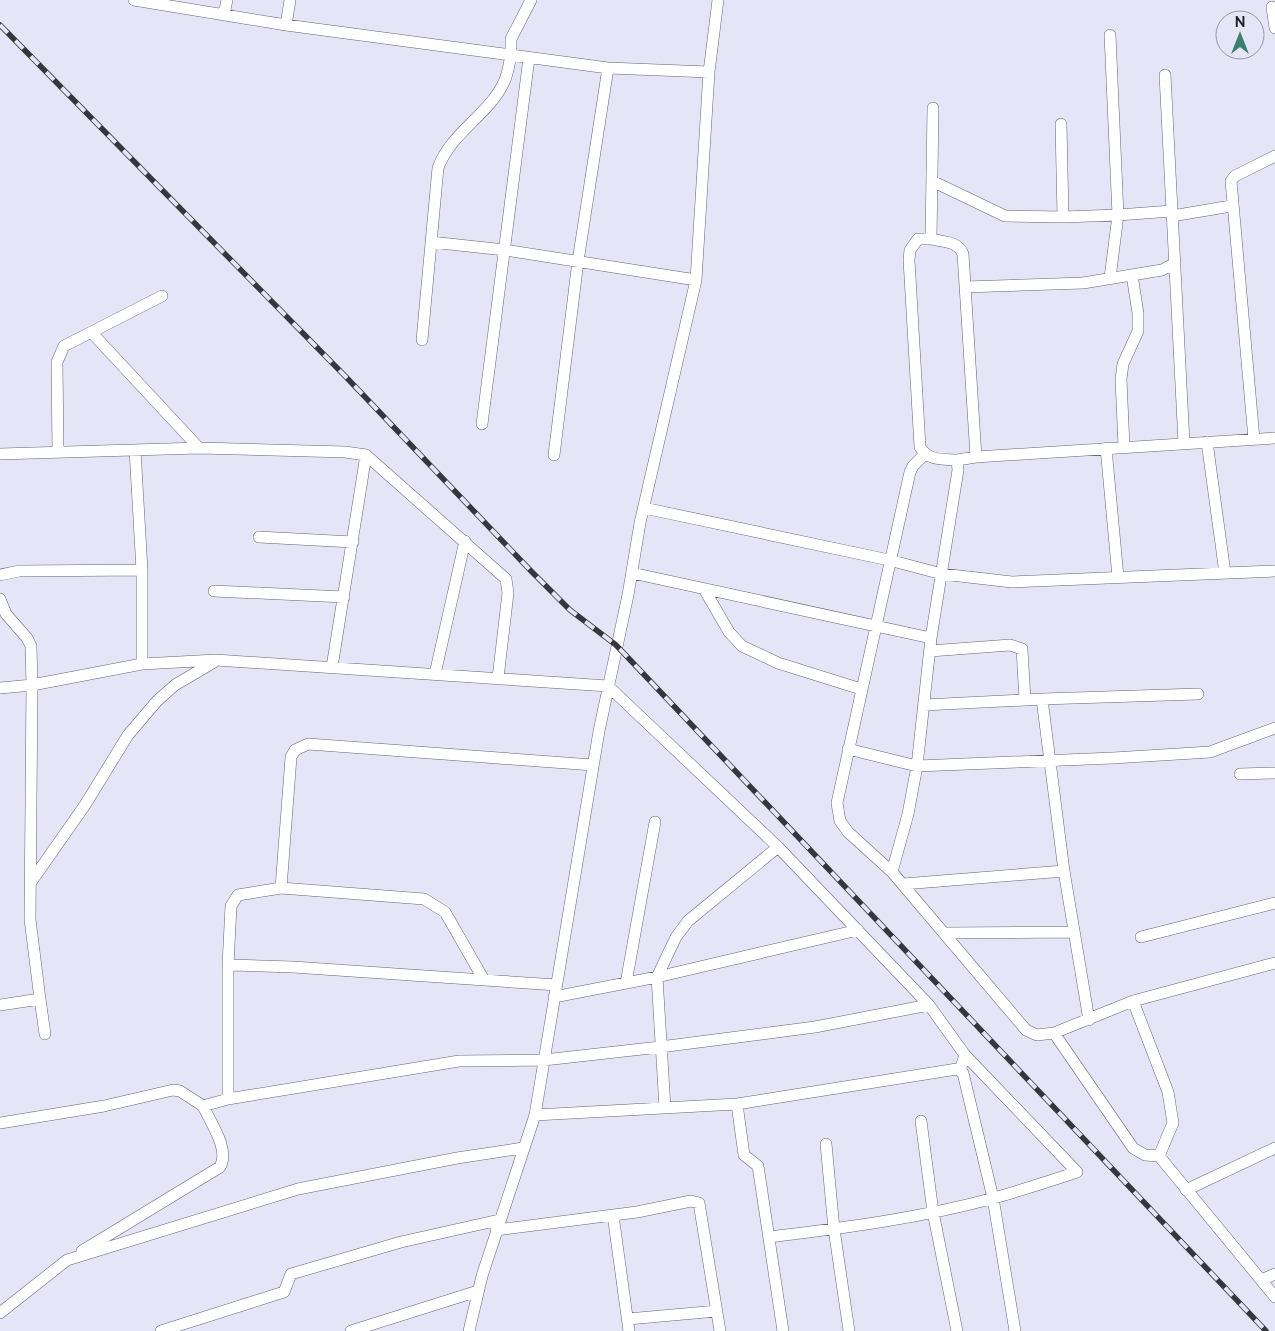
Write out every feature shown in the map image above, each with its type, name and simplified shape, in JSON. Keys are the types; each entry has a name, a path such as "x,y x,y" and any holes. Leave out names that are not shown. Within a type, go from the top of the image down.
{"street":[{"path":"134,0 157,2 286,25 608,68 709,72"},
{"path":"224,14 227,0"},
{"path":"286,25 290,0"},
{"path":"422,340 438,168 442,156 504,82 511,55 511,39 531,0"},
{"path":"468,1331 498,1225 535,1115 608,686 644,508 696,280 709,72 718,0"},
{"path":"1272,7 1275,28"},
{"path":"1110,35 1118,215 1110,278"},
{"path":"482,424 530,58"},
{"path":"554,456 578,261 608,68"},
{"path":"1165,75 1184,443"},
{"path":"931,239 933,108"},
{"path":"1061,124 1063,217"},
{"path":"1254,439 1231,206 1231,181 1234,176 1275,156"},
{"path":"932,181 1005,216 1063,217 1172,214 1231,206"},
{"path":"924,456 920,448 909,260 910,250 918,239 931,239 960,247 963,254 976,456"},
{"path":"431,242 505,250 696,280"},
{"path":"966,287 1083,282 1162,270 1175,263"},
{"path":"1124,447 1121,380 1125,360 1138,331 1138,313 1132,275"},
{"path":"58,452 59,355 64,346 162,296"},
{"path":"92,333 199,448"},
{"path":"1275,438 976,456 957,460 924,456 913,466 910,472 889,560 837,804 840,821 848,832 892,872 1026,1030 1037,1035 1054,1033 1133,1002 1275,963"},
{"path":"1207,442 1225,573"},
{"path":"0,454 199,448 344,452 366,455 506,578 508,593 498,678"},
{"path":"1106,448 1118,578"},
{"path":"135,450 142,570 142,664"},
{"path":"332,667 366,455"},
{"path":"892,872 908,814 917,766 931,638 958,470 957,460"},
{"path":"644,508 889,560 942,574 1012,582 1275,571"},
{"path":"259,537 353,542"},
{"path":"435,674 465,541"},
{"path":"0,575 19,571 142,570"},
{"path":"632,573 931,638"},
{"path":"704,589 729,632 742,646 778,663 861,690"},
{"path":"214,591 344,597"},
{"path":"0,599 6,614 27,638 30,646 32,685 30,918 45,1034"},
{"path":"930,651 1018,646 1022,649 1025,700"},
{"path":"31,882 85,805 128,736 158,700 175,685 216,660"},
{"path":"0,688 32,685 142,664 216,660 608,686 778,847 929,1005 965,1054 1077,1172 993,1198 933,1212 834,1229 769,1237"},
{"path":"924,705 1198,694"},
{"path":"1042,699 1064,872 1089,1020"},
{"path":"848,749 917,766 1050,760 1210,752 1275,728"},
{"path":"281,888 291,757 295,750 308,744 593,766"},
{"path":"1240,774 1275,773"},
{"path":"626,983 655,822"},
{"path":"665,1108 657,977 676,937 688,921 778,847"},
{"path":"903,884 1064,872"},
{"path":"228,1100 228,965 231,906 234,898 238,895 281,888 424,899 434,903 445,912 484,980"},
{"path":"1142,937 1275,903"},
{"path":"554,997 657,977 858,930"},
{"path":"944,933 1074,932"},
{"path":"228,965 557,985"},
{"path":"0,1005 40,999"},
{"path":"1133,1002 1168,1092 1172,1115 1173,1123 1159,1156"},
{"path":"203,1106 228,1100 459,1061 544,1060 660,1047 815,1027 929,1005"},
{"path":"1054,1033 1133,1148 1144,1155 1159,1156 1275,1297"},
{"path":"960,1070 965,1054"},
{"path":"535,1115 736,1104 952,1069 960,1070 963,1073 993,1198 1016,1331"},
{"path":"0,1123 104,1106 173,1090 180,1091 203,1106 223,1151 224,1160 220,1168 67,1260 0,1313"},
{"path":"736,1104 744,1155 758,1166 784,1331"},
{"path":"920,1121 933,1212 957,1331"},
{"path":"826,1144 834,1229 849,1331"},
{"path":"67,1260 298,1189 457,1158 523,1148"},
{"path":"1186,1190 1275,1148"},
{"path":"161,1331 191,1326 284,1292 291,1274 401,1242 498,1225 613,1215 691,1201 699,1203 720,1331"},
{"path":"613,1215 629,1325 717,1311"},
{"path":"1261,1280 1275,1274"},
{"path":"351,1331 478,1291"}],"railway":[{"path":"0,25 346,377 531,571 570,610 616,645 1266,1331"}]}
